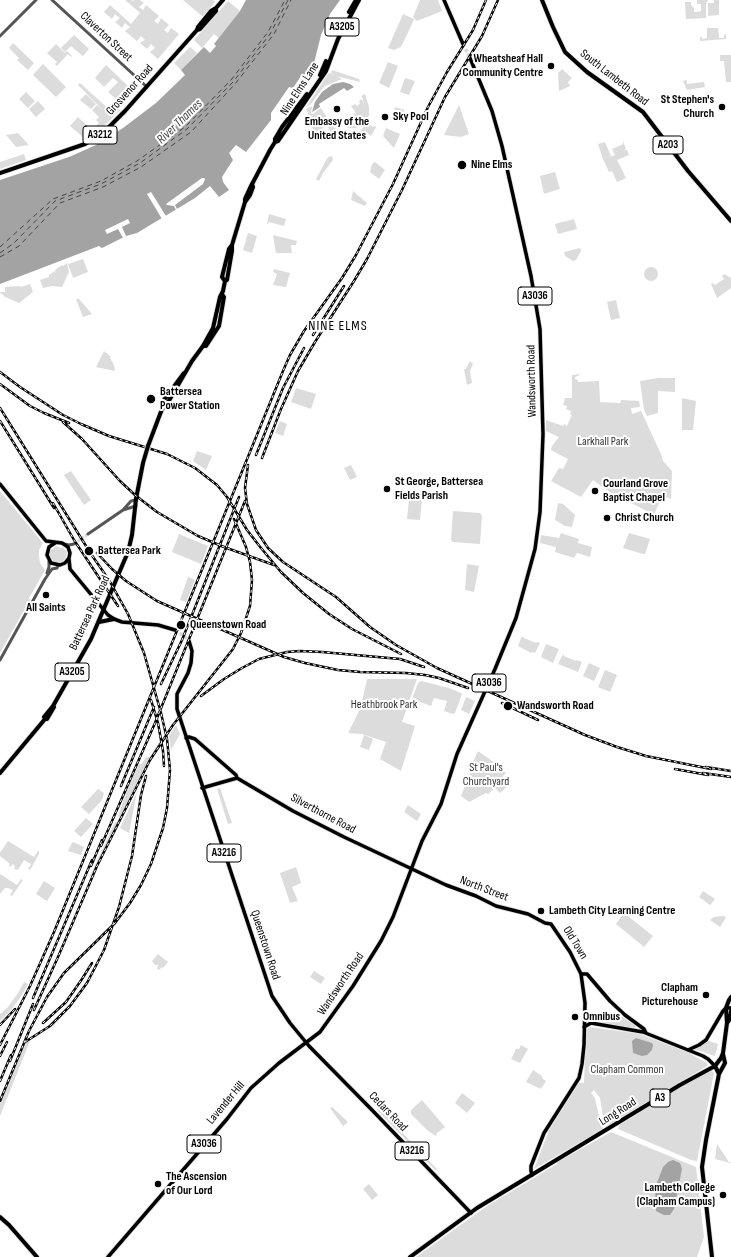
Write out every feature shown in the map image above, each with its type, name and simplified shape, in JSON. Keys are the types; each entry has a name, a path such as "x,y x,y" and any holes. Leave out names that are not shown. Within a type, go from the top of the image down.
{"highway":[{"name":"Grosvenor Road","path":"0,174 85,144 96,138 112,125 147,87 197,30 216,11 216,8 223,0"},
{"name":"Nine Elms Lane","path":"240,217 246,202 245,199 264,160 275,142 275,139 322,72 335,40 356,0"},
{"name":"Nine Elms Lane","path":"275,142 278,141 326,71 338,39 359,0"},
{"name":"South Lambeth Road","path":"542,0 565,52 587,72 643,112 688,171 731,221"},
{"name":"Battersea Park Road","path":"0,774 45,719 44,717 53,706 84,652 99,622 128,552 143,463 162,406 179,378 203,346 206,346 218,327 224,297 222,294 224,281 222,277 229,249 232,245 240,217"},
{"path":"99,622 114,619"},
{"name":"A3","path":"715,1066 723,1053 727,1023 730,1018 729,1000 731,997"},
{"path":"712,1257 702,1165 719,1074 725,1063 723,1053"},
{"path":"715,1066 719,1074"},
{"name":"Long Road","path":"532,1175 680,1085 715,1066"},
{"name":"A3","path":"410,1257 471,1213 532,1175"},
{"path":"0,1217 37,1257"}],"main road":[{"path":"444,0 463,44"},
{"name":"Wandsworth Road","path":"306,1042 320,1032 329,1020 378,945 393,917 422,841 441,804 457,754 496,669 516,618 536,541 540,512 543,434 542,347 539,318 502,146 492,111 470,58"},
{"path":"0,484 46,540 46,555 49,561 53,564 70,569 114,619 122,622 157,624 175,630"},
{"path":"46,540 64,544 69,551 70,569"},
{"path":"47,551 55,542"},
{"path":"60,565 69,558"},
{"name":"Queenstown Road","path":"189,642 192,651 191,663 188,673 178,692 176,702 177,708 202,788 272,996 290,1023 306,1042"},
{"name":"Silverthorne Road","path":"186,738 189,737 195,739 236,775 237,778 293,811 383,856 412,868"},
{"path":"229,770 231,774 230,779"},
{"path":"202,788 237,778"},
{"name":"North Street","path":"412,868 451,887 476,896 496,906 528,914 546,924 551,924"},
{"name":"Old Town","path":"532,1175 530,1169 544,1133 579,1078 582,1064 585,998 581,974 577,965 551,924"},
{"name":"Old Town","path":"581,974 587,974 600,991 644,1029 646,1033"},
{"path":"688,1050 706,1040 729,1009"},
{"path":"585,1018 590,1023 646,1033 708,1059 715,1066"},
{"path":"584,1027 590,1023"},
{"name":"Cedars Road","path":"306,1042 471,1213"},
{"name":"Lavender Hill","path":"108,1257 227,1119 251,1088 264,1075 306,1042"}],"street":[{"path":"0,36 36,0"},
{"name":"Claverton Street","path":"52,0 147,87"},
{"path":"124,510 131,501 136,500"},
{"path":"88,534 124,510 136,506"},
{"path":"64,544 74,544 69,551"},
{"path":"45,579 49,567 49,561"},
{"path":"0,660 45,579 52,568 57,568 60,565"}],"green space":[{"path":"125,0 140,0 144,3 139,7 143,10 146,5 159,16 154,21 158,24 161,18 169,25 164,30 168,33 171,28 179,34 158,59 150,52 155,48 151,44 147,49 140,43 145,40 141,36 137,41 125,31 130,27 125,23 122,28 115,22 120,18 115,14 112,19 104,12 110,5 131,24 140,13"},
{"path":"183,0 213,0 215,2 202,16"},
{"path":"420,0 438,0 442,11 417,21 413,17"},
{"path":"697,0 708,0 706,4 706,18 686,19 685,2 691,2 694,12 697,12 701,11 701,4 697,4"},
{"path":"714,0 719,0 719,15 708,16 708,3 714,3"},
{"path":"228,1 240,11 219,38 214,34 202,48 194,40"},
{"path":"403,14 414,19 412,24 401,47 394,50 388,48"},
{"path":"707,28 718,28 719,38 724,38 724,35 726,34 726,39 700,41 700,37 702,37 702,39 707,38"},
{"path":"74,35 89,49 83,56 71,46 65,52 61,48"},
{"path":"13,43 34,63 28,70 17,60 19,58 9,48"},
{"path":"56,44 65,53 67,51 72,56 71,57 68,54 57,66 55,64 57,62 47,53"},
{"path":"190,47 197,53 181,70 174,63"},
{"path":"720,55 731,55 731,82 726,82 724,61 720,61"},
{"path":"388,62 398,66 389,88 379,83"},
{"path":"43,64 66,87 56,97 33,75"},
{"path":"106,65 128,86 116,99 108,92 118,82 113,78 104,87 95,78"},
{"path":"562,69 572,78 568,82 570,86 559,91 558,73"},
{"path":"332,70 359,79 360,82 336,76 331,73"},
{"path":"330,73 342,79 325,86 311,104 306,107 328,74"},
{"path":"405,78 415,81 409,95 400,92"},
{"path":"687,80 687,84 704,82 705,87 687,90 683,81"},
{"path":"80,83 112,112 117,107 120,110 94,136 85,139 70,126 78,117 92,130 99,123 96,120 99,117 92,110 97,105 103,110 78,85"},
{"path":"26,92 35,101 28,108 19,99"},
{"path":"86,94 96,104 91,109 80,100"},
{"path":"365,94 369,107 369,115 366,123 356,128 349,128 345,126 341,122 352,116 356,116 352,115 356,113 351,106 355,104 357,106 360,104 359,101 362,99 364,106 363,99 361,96"},
{"path":"38,101 45,109 36,117 29,109"},
{"path":"459,105 469,134 461,137 444,135"},
{"path":"312,106 311,113 313,114 321,108 333,127 345,134 336,134 331,132 326,121 322,121 323,128 320,130 323,134 317,138 315,134 316,141 314,141 312,123 306,109"},
{"path":"395,107 404,110 401,122 393,119"},
{"path":"367,123 372,127 376,127 371,136 364,133 360,139 353,139"},
{"path":"386,128 400,134 394,148 383,136"},
{"path":"18,133 29,145 16,147 6,135"},
{"path":"623,141 626,149 624,150 627,150 629,155 617,160 626,178 617,182 612,171 609,172 603,159 615,155 612,149 623,144"},
{"path":"605,142 611,156 603,159 598,144"},
{"path":"24,154 26,160 0,169 0,162"},
{"path":"332,156 333,160 319,181 316,179 328,157"},
{"path":"375,162 385,170 379,179 370,172 372,164"},
{"path":"555,172 560,189 544,194 540,176"},
{"path":"353,191 367,203 365,206 351,200"},
{"path":"269,214 286,219 284,226 269,222 267,224"},
{"path":"574,219 577,229 558,234 555,224"},
{"path":"248,233 257,236 252,253 243,250"},
{"path":"273,235 297,241 296,245 291,245 292,253 276,253"},
{"path":"580,248 581,251 576,260 573,261 565,256 564,252"},
{"path":"83,259 88,272 73,278 68,264"},
{"path":"67,263 69,272 62,287 52,286 43,288 40,280 49,277 49,275 55,271 56,272 55,270"},
{"path":"648,267 654,267 658,271 658,277 654,281 648,281 644,277 644,271"},
{"path":"274,269 290,273 286,287 273,285 277,274 273,272"},
{"path":"724,274 731,278 731,288 717,298 711,284 713,283 715,285 724,279 722,276"},
{"path":"30,284 33,292 19,303 3,296 4,295 0,293 5,292 5,287 21,287"},
{"path":"76,299 79,299 92,314 83,317"},
{"path":"616,300 620,318 611,320 607,302"},
{"path":"104,351 111,357 110,358 114,365 115,371 96,367"},
{"path":"470,361 473,364 470,371 472,383 467,385 464,369 466,369"},
{"name":"Larkhall Park","path":"580,374 575,377 578,382 599,381 600,402 620,403 621,400 639,401 640,407 631,408 632,414 641,411 663,461 672,471 671,499 662,495 654,515 605,489 593,480 581,497 551,481 559,468 563,469 568,459 551,450 552,446 559,437 546,431 546,420 567,426 572,415 570,414 571,411 566,409 567,406 563,405 565,398 572,398 572,375"},
{"path":"658,378 675,378 675,392 658,391 658,413 647,416 644,410 640,381"},
{"path":"296,388 316,394 311,409 291,402"},
{"path":"682,398 696,401 693,430 682,430"},
{"path":"280,421 287,424 283,436 275,433"},
{"path":"197,451 212,456 206,470 193,461"},
{"path":"351,465 357,477 350,480 344,468"},
{"path":"71,471 91,500 84,505 64,475"},
{"path":"0,491 43,543 39,550 39,556 40,563 45,570 0,653"},
{"path":"409,499 422,499 420,520 407,519"},
{"path":"558,503 563,504 575,515 572,527 565,526 555,520"},
{"path":"453,511 480,513 482,516 480,544 453,542 451,540"},
{"path":"561,533 579,539 578,543 592,547 590,557 577,553 574,558 555,552 556,547 540,543 541,535 559,538"},
{"path":"629,533 650,539 645,554 623,548"},
{"path":"179,534 208,546 201,564 172,552"},
{"path":"56,546 61,548 63,547 67,552 66,558 62,562 55,563 50,557 50,551"},
{"path":"467,564 479,566 474,592 465,590"},
{"path":"188,577 195,580 186,602 180,600"},
{"path":"522,636 536,643 540,643 535,653 531,653 518,646"},
{"path":"546,644 559,649 553,663 541,657"},
{"path":"563,654 564,656 582,662 578,672 558,664"},
{"path":"589,663 600,668 594,681 583,676"},
{"path":"605,670 617,675 610,692 598,687"},
{"name":"Heathbrook Park","path":"367,679 417,679 402,722 415,726 401,771 380,759 386,742 362,734 348,733 361,707"},
{"path":"421,681 449,688 461,693 462,694 455,713 453,714 444,711 447,701 434,698 431,706 412,699 418,683"},
{"path":"466,697 475,701 469,714 461,710"},
{"path":"176,725 180,734 171,750 169,736"},
{"path":"364,735 373,739 369,750 360,747"},
{"path":"160,740 120,818 118,816 126,793 139,764 142,764 146,757 150,757"},
{"name":"St Paul's Churchyard","path":"478,751 502,768 502,770 506,773 502,777 510,784 500,793 495,788 488,794 486,793 469,802 461,796 467,781 466,780 476,763 473,762"},
{"path":"220,788 232,823 228,824 217,789"},
{"path":"98,789 104,793 102,800 89,814 81,807"},
{"path":"137,792 129,833 120,828"},
{"path":"408,805 421,814 417,821 404,812"},
{"path":"86,818 93,824 81,837 74,831"},
{"path":"119,819 120,820 92,877 90,876 115,822"},
{"path":"8,841 34,857 39,851 39,854 30,870 28,869 31,864 24,860 18,870 14,869 15,866 13,864 10,867 10,864 0,856 0,853"},
{"path":"73,842 84,847 81,855 68,851"},
{"path":"296,867 301,883 292,887 298,901 290,903 280,873"},
{"path":"0,874 17,885 21,879 23,880 12,896 10,895 13,890 8,888 5,888 0,894"},
{"path":"44,881 55,888 47,901 36,894"},
{"path":"703,891 715,899 710,905 699,897"},
{"path":"624,913 653,936 644,947 616,924"},
{"path":"714,917 726,917 720,927 710,920"},
{"path":"158,954 168,962 159,970 157,969 158,965 155,965 152,961"},
{"path":"314,971 325,978 321,984 310,977"},
{"path":"24,982 28,984 22,995 11,1010 0,1021 0,1014 8,1007"},
{"path":"614,1014 619,1018 621,1016 636,1026 635,1028 602,1022 602,1020 609,1019"},
{"name":"Clapham Common","path":"590,1027 640,1034 689,1053 708,1064 609,1125 603,1117 600,1098 594,1090 591,1093 595,1098 603,1129 534,1169 549,1130 579,1083 584,1083 586,1030"},
{"path":"30,1041 0,1116 0,1104 25,1043"},
{"name":"Clapham Common","path":"709,1041 718,1044 715,1056 694,1049"},
{"path":"521,1045 528,1049 520,1063 511,1059 516,1049 519,1049"},
{"path":"533,1070 542,1076 542,1078 546,1081 541,1089 526,1082"},
{"name":"Clapham Common","path":"712,1071 714,1073 697,1161 691,1160 618,1129 620,1124 674,1091"},
{"path":"462,1093 475,1103 467,1113 455,1103"},
{"path":"422,1100 445,1127 437,1133 436,1136 427,1130 411,1114 411,1110"},
{"path":"332,1107 347,1121 347,1123 343,1126 330,1108"},
{"path":"380,1109 437,1169 436,1171 377,1110"},
{"path":"611,1132 696,1167 704,1237 697,1257 416,1257 487,1206 557,1164 556,1163"},
{"path":"717,1144 729,1162 731,1163 715,1159"},
{"path":"369,1184 378,1195 372,1200 363,1189"}],"water":[{"name":"River Thames","path":"246,0 340,0 330,14 321,35 314,63 303,77 301,76 293,88 289,87 271,113 271,120 246,152 236,145 229,153 233,160 222,177 223,182 229,190 219,197 210,186 195,198 137,233 126,236 102,248 99,246 0,284 0,180 69,157 96,145 123,128 156,103 185,75 181,70 204,47 210,53 216,46 214,44 240,11"},
{"path":"343,82 354,87 347,91 344,88 319,104 320,107 312,112 315,102 322,92 333,84"},
{"path":"636,1038 652,1043 652,1050 647,1055 642,1056 633,1053 632,1041"},
{"path":"673,1160 680,1163 682,1169 674,1209 670,1215 664,1215 656,1211 655,1188 663,1167 668,1162"}],"pier":[{"path":"202,178 205,179 203,184 175,205 176,210 174,206 166,204"},
{"path":"151,192 166,216 162,219 147,194"},
{"path":"128,219 130,223 122,227 126,236 123,238 118,229 107,234 105,230"}],"ferry route":[{"path":"0,247 53,199 101,181 137,161 185,127 231,80 268,32 285,0"},
{"path":"0,253 14,243 55,201 101,184 140,163 187,129 233,82 270,34 288,0"},
{"path":"0,257 19,246 60,203 103,187 141,167 191,132 235,84 274,34 291,0"}],"tunnel":[{"path":"463,44 470,58"},
{"path":"74,544 88,534"},
{"path":"175,630 189,641"}],"railway":[{"path":"0,1045 30,986 54,932 290,355 304,331 342,278 356,255 393,184 428,107 447,72 473,30 486,0"},
{"path":"262,458 298,371 367,259 402,190 445,97 482,36 498,0"},
{"path":"313,335 344,286"},
{"path":"256,455 283,388 304,348"},
{"path":"0,372 63,415 81,424 109,436 167,454 195,468 217,485 227,497 247,530 261,548 281,572 303,593 329,614 352,629 401,654"},
{"path":"0,384 30,406 69,423"},
{"path":"0,408 91,554 109,580 128,614 144,653 161,713 167,739 170,770 167,808 163,828 151,864 141,885 115,923 64,973 47,997 29,1031 0,1101"},
{"path":"0,421 54,508"},
{"path":"63,422 82,439 120,481 157,512 198,536 274,565"},
{"path":"248,465 245,488 247,504 256,530 268,548 283,562 336,597 370,627 396,645 437,668 585,735 646,756 711,769"},
{"path":"161,684 182,640 239,497"},
{"path":"101,846 155,723 245,501"},
{"path":"53,503 74,540 118,606"},
{"path":"34,1010 97,866 150,760 173,725 233,649 241,633 250,606 252,580 250,562 246,547 234,519"},
{"path":"97,553 126,581 157,601 284,657 338,670 425,675 468,688"},
{"path":"201,696 224,679 259,659 287,652 322,652 400,659 424,667"},
{"path":"151,700 158,723 164,766"},
{"path":"502,703 538,720"},
{"path":"121,786 154,707"},
{"path":"706,767 731,771"},
{"path":"675,769 708,775"},
{"path":"703,773 731,777"},
{"path":"25,1042 50,1026 70,1006 87,983 104,950 119,907 132,856 141,795 146,776"},
{"path":"91,866 102,840"},
{"path":"33,998 92,860"},
{"path":"43,1023 66,1002 92,963"},
{"path":"10,1061 33,1004"},
{"path":"0,1025 15,1009"},
{"path":"0,1056 7,1042"},
{"path":"0,1081 11,1055"}],"place":[{"name":"Wheatsheaf Hall Community Centre","path":"551,66"},
{"name":"St Stephen's Church","path":"722,107"},
{"name":"Embassy of the United States","path":"337,109"},
{"name":"Sky Pool","path":"385,117"},
{"name":"Nine Elms","path":"462,165"},
{"name":"Battersea Power Station","path":"151,399"},
{"name":"St George, Battersea Fields Parish","path":"387,489"},
{"name":"Courland Grove Baptist Chapel","path":"595,491"},
{"name":"Christ Church","path":"607,518"},
{"name":"Battersea Park","path":"89,551"},
{"name":"All Saints","path":"46,595"},
{"name":"Queenstown Road","path":"181,625"},
{"name":"Wandsworth Road","path":"508,706"},
{"name":"Lambeth City Learning Centre","path":"541,911"},
{"name":"Clapham Picturehouse","path":"706,995"},
{"name":"Omnibus","path":"575,1017"},
{"name":"The Ascension of Our Lord","path":"158,1184"},
{"name":"Lambeth College (Clapham Campus)","path":"723,1195"}],"district":[{"name":"NINE ELMS","path":"338,326"}]}
